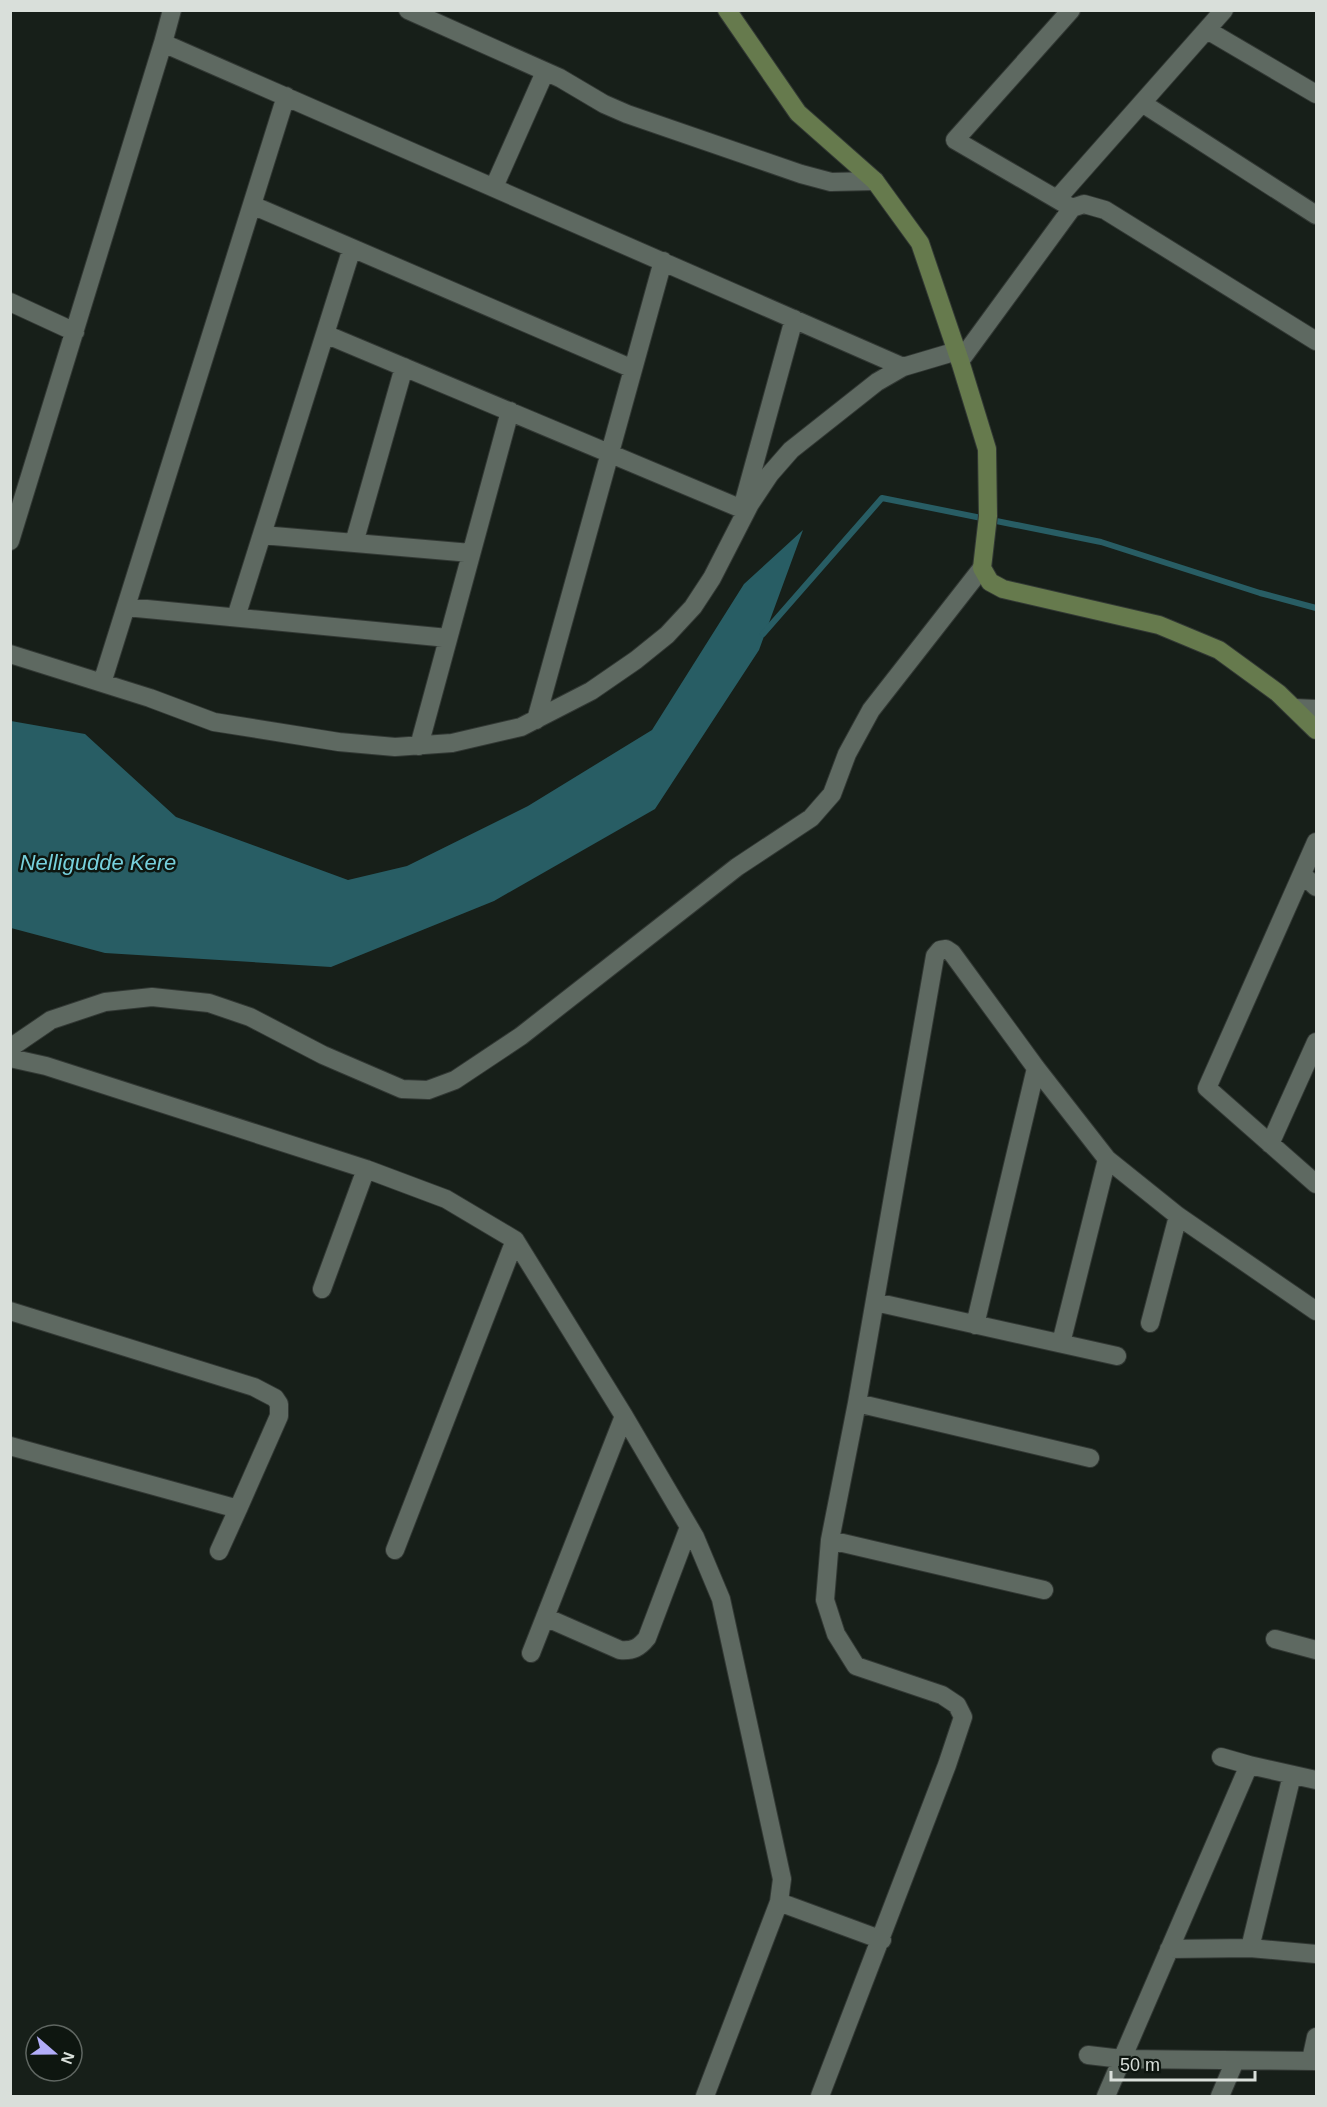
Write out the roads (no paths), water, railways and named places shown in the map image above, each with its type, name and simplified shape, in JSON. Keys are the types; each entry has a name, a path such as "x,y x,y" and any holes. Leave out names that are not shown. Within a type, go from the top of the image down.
{"street":[{"path":"10,542 164,43 172,10"},
{"path":"408,10 560,78 604,104 627,114 801,174 831,182 875,181"},
{"path":"10,1048 51,1020 105,1002 152,997 209,1003 250,1017 323,1055 402,1089 428,1090 455,1080 521,1036 737,867 811,818 832,794 847,754 871,710 982,568 988,516 987,448 959,356 920,243 875,181 798,113 727,10"},
{"path":"1071,10 955,140 1064,203 1084,204 1105,210 1317,341"},
{"path":"10,654 214,722 339,742 395,747 452,743 521,727 591,691 667,635 693,607 733,539 750,504 790,450 877,382 903,367 959,356 1064,203 1142,103 1224,10"},
{"path":"1206,30 1317,94"},
{"path":"164,43 903,367"},
{"path":"494,187 545,72"},
{"path":"102,683 286,96"},
{"path":"1142,103 1317,215"},
{"path":"252,205 633,369"},
{"path":"236,616 352,248"},
{"path":"536,720 663,261"},
{"path":"10,302 75,333"},
{"path":"733,539 794,319"},
{"path":"325,334 742,509"},
{"path":"354,543 404,367"},
{"path":"419,746 510,411"},
{"path":"262,535 471,554"},
{"path":"982,568 990,582 1003,589 1159,625 1219,650 1278,693 1317,730"},
{"path":"126,607 448,638"},
{"path":"1294,708 1317,709"},
{"path":"1317,842 1208,1088 1317,1184"},
{"path":"1302,874 1317,887"},
{"path":"820,2097 882,1940 954,1748 963,1717 957,1705 942,1695 856,1666 836,1634 825,1600 830,1540 857,1403 935,956 940,950 946,949 952,953 1036,1068 1107,1159 1178,1216 1317,1311"},
{"path":"1270,1144 1317,1042"},
{"path":"10,1058 46,1066 366,1169 446,1198 515,1240 695,1536 721,1599 782,1880 779,1902 705,2097"},
{"path":"975,1325 1036,1068"},
{"path":"1061,1343 1107,1159"},
{"path":"322,1289 366,1169"},
{"path":"1150,1323 1178,1216"},
{"path":"395,1550 515,1240"},
{"path":"875,1302 1117,1356"},
{"path":"10,1311 254,1387 275,1398 279,1404 279,1416 219,1551"},
{"path":"857,1403 1090,1458"},
{"path":"531,1653 624,1416"},
{"path":"10,1446 238,1509"},
{"path":"545,1617 620,1650 630,1651 641,1646 647,1638 689,1527"},
{"path":"830,1540 1044,1590"},
{"path":"1275,1639 1317,1650"},
{"path":"1221,1757 1317,1780"},
{"path":"1106,2097 1249,1765"},
{"path":"1250,1948 1292,1775"},
{"path":"779,1902 882,1940"},
{"path":"1169,1949 1250,1948 1317,1954"},
{"path":"1088,2055 1122,2059 1314,2060 1317,2037"},
{"path":"1220,2097 1235,2061"}],"water":[{"name":"Nelligudde Kere","path":"803,530 759,650 655,809 494,901 331,967 105,953 11,928 11,721 85,734 176,817 348,880 407,866 528,806 652,730 744,584"}],"waterway":[{"path":"763,634 882,498 1101,542 1260,593 1316,608"}]}
